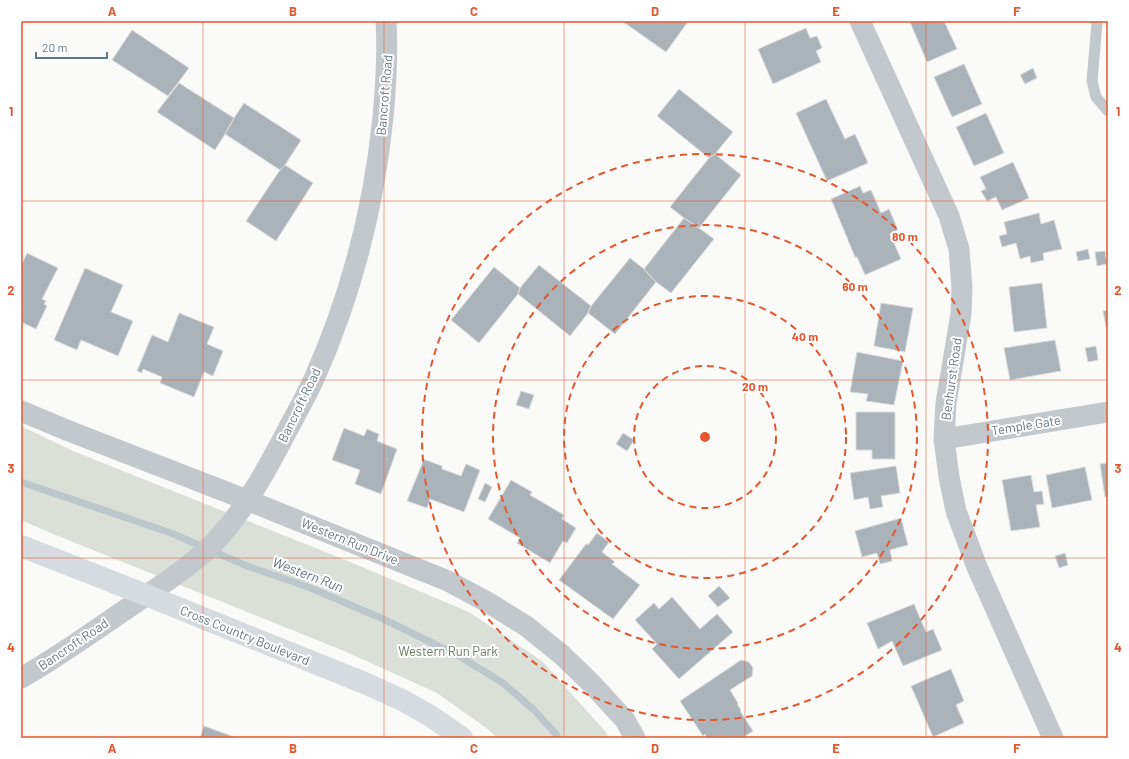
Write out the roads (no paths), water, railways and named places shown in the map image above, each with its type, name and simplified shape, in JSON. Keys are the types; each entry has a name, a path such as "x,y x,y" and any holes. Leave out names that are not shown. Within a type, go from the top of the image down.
{"main road":[{"name":"Cross Country Boulevard","path":"21,546 367,684 404,701 432,717 462,738"}],"street":[{"name":"Bancroft Road","path":"21,678 83,639 178,574 202,554 222,533 247,500 278,449 313,379 348,289 366,225 379,154 388,52 386,21"},
{"name":"Benhurst Road","path":"860,21 949,216 959,249 962,288 961,314 946,403 944,439 949,477 956,511 977,567 1053,738"},
{"name":"Western Run Drive","path":"21,411 448,581 489,602 526,626 562,655 591,683 625,720 635,738"},
{"name":"Temple Gate","path":"944,439 1108,412"}],"lane":[{"path":"1097,22 1092,81 1096,97 1108,111"}],"waterway":[{"name":"Western Run","path":"21,482 171,533 247,566 308,587 381,618 459,656 503,683 534,710 558,738"}],"park label":[{"name":"Western Run Park","path":"448,651"}]}
